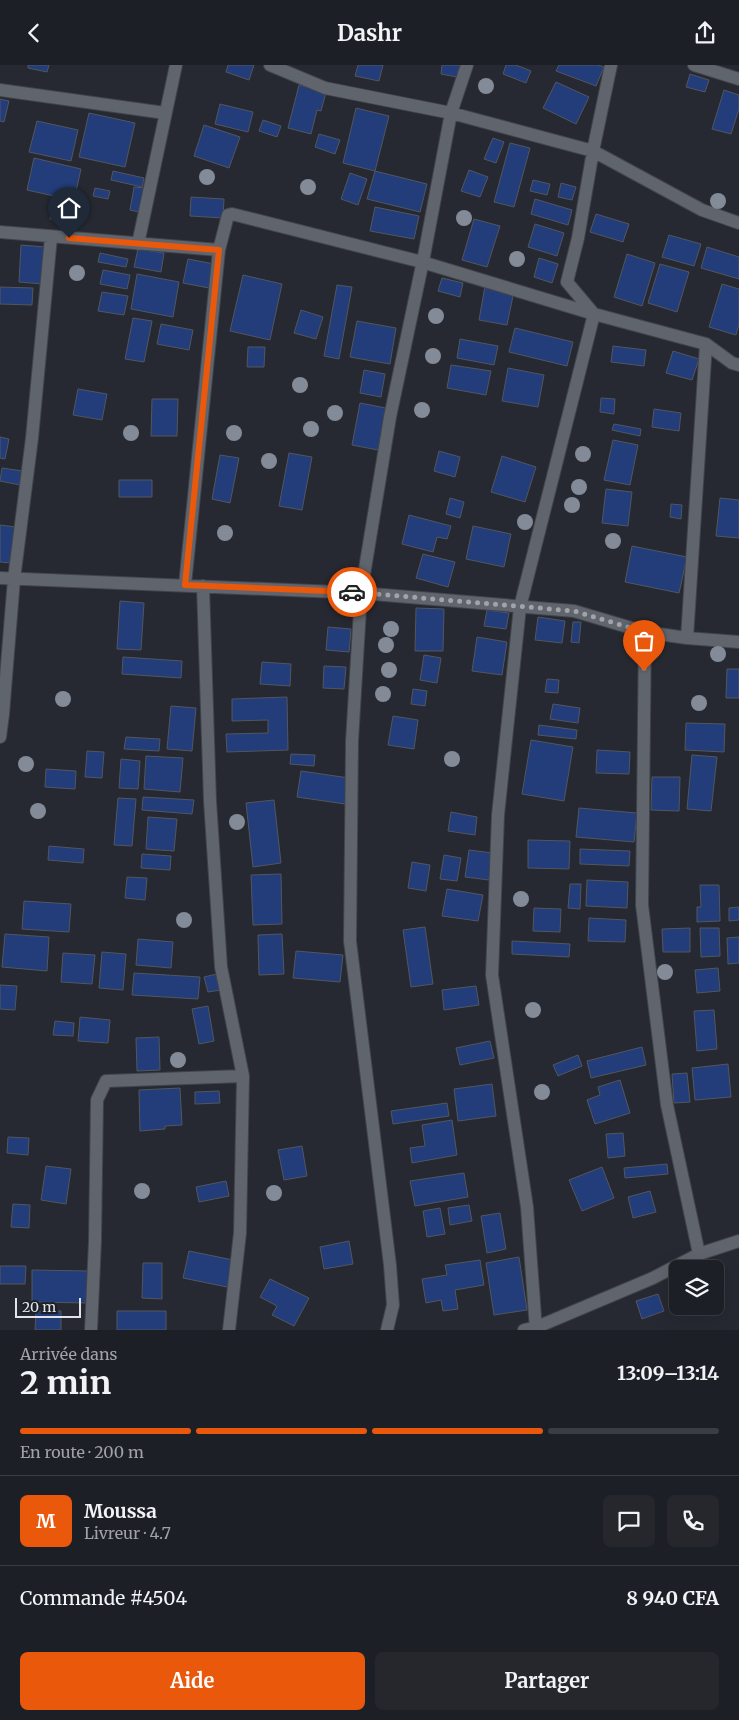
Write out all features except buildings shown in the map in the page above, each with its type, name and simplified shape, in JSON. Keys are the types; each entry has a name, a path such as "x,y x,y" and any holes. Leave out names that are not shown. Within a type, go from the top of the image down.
{"street":[{"path":"138,244 176,65"},
{"path":"270,65 325,88 452,113 593,151 702,210 739,223"},
{"path":"387,1330 393,1305 390,1265 350,941 352,741 361,593 390,417 452,113 467,65"},
{"path":"594,314 567,282 578,238 593,151 611,65"},
{"path":"694,65 739,79"},
{"path":"0,90 165,113"},
{"path":"185,585 219,250 228,215 232,214 422,262 594,314 706,344 732,363 739,365"},
{"path":"0,232 219,250"},
{"path":"0,737 14,579 32,438 51,237"},
{"path":"537,1329 527,1207 492,975 498,815 520,607 594,314"},
{"path":"686,638 706,344"},
{"path":"0,578 325,590 574,611 645,632 686,638 739,641"},
{"path":"203,586 210,801 221,967 243,1076 240,1233 229,1330"},
{"path":"645,632 642,905 667,1105 699,1254"},
{"path":"91,1330 95,1241 97,1100 106,1081 243,1076"},
{"path":"524,1330 537,1329 653,1278 699,1254 739,1241"}],"way so far":[{"path":"352,592 574,611 645,632 644,671"}],"route":[{"path":"69,238 219,250 185,585 352,592"}]}
